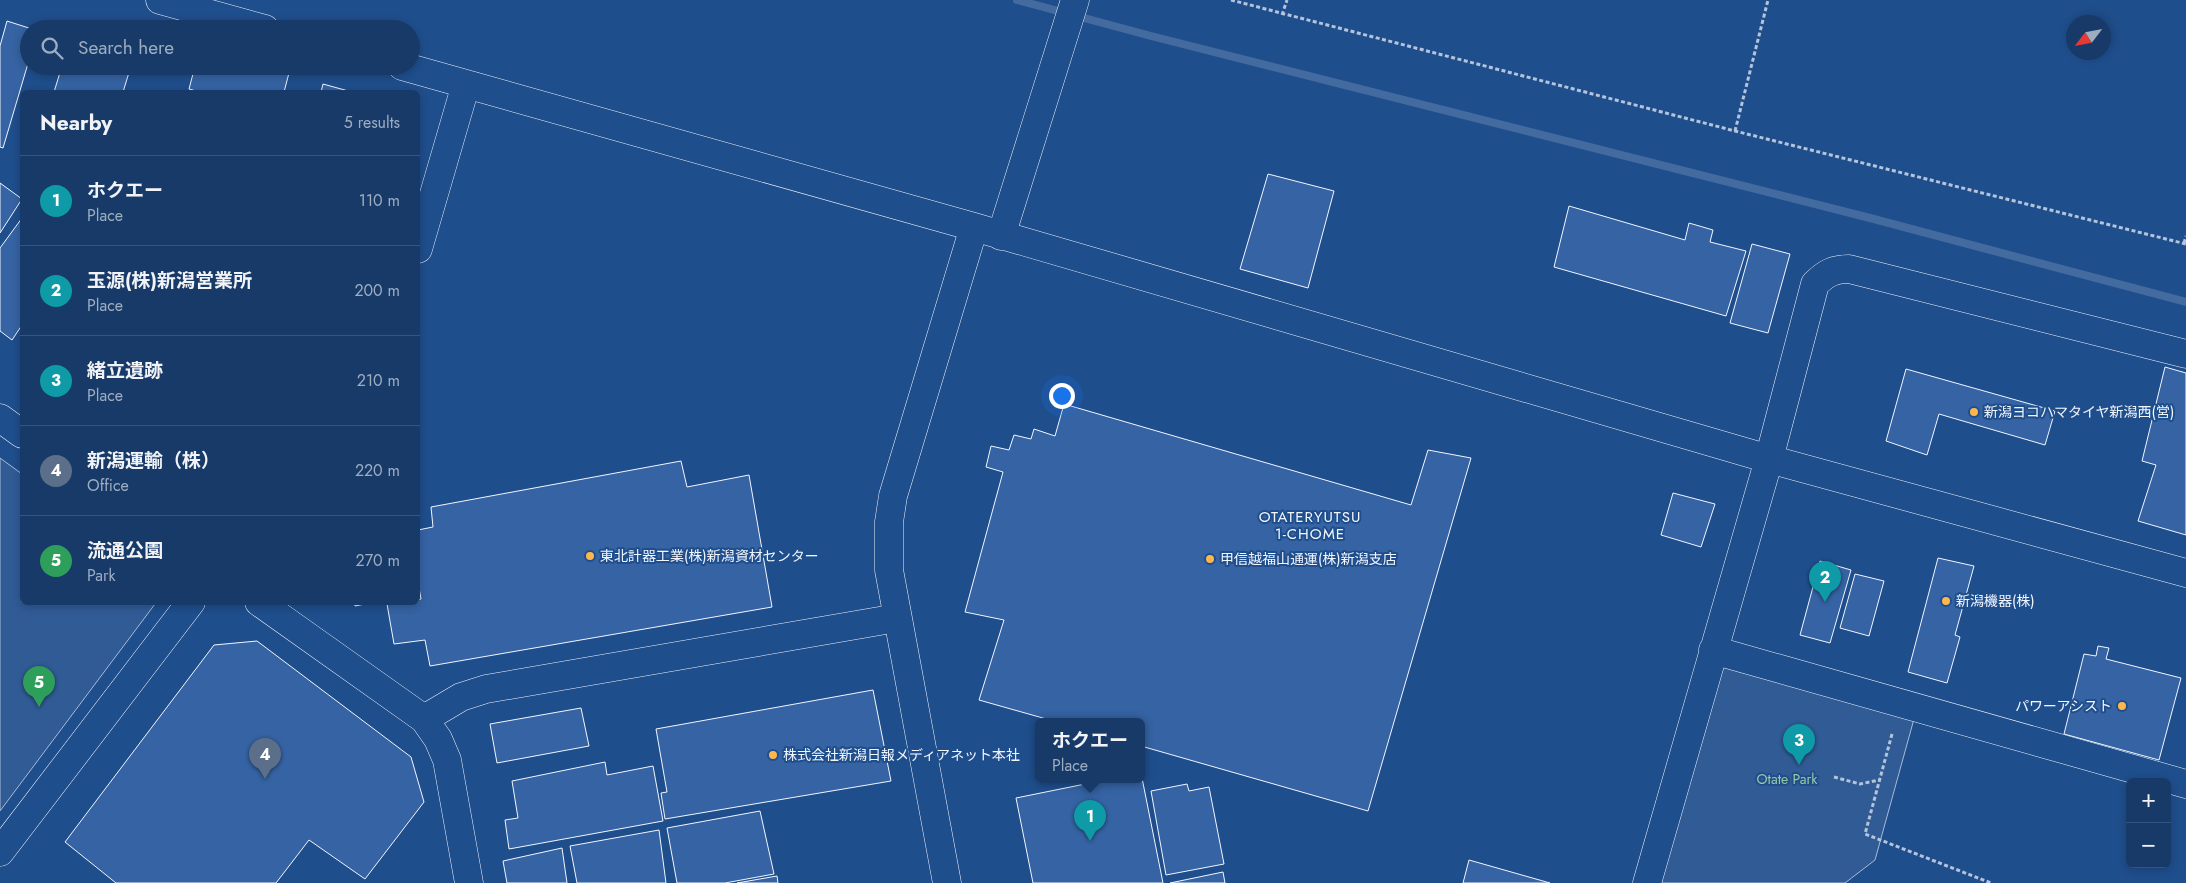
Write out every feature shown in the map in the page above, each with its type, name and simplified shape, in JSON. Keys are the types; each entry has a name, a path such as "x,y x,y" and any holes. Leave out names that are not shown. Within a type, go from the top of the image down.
{"street":[{"path":"160,0 232,20"},
{"path":"1001,236 1075,0"},
{"path":"420,71 974,227 1769,459 2186,573"},
{"path":"420,242 466,84"},
{"path":"946,883 888,570 887,546 893,496 974,227"},
{"path":"1647,883 1769,459 1815,284 1824,275 1835,269 1849,269 2186,354"},
{"path":"0,418 20,433"},
{"path":"0,852 189,605"},
{"path":"263,605 424,719 438,739 447,760 469,883"},
{"path":"424,719 461,697 486,690 897,618"},
{"path":"1713,650 2186,784"}],"path":[{"path":"1231,0 1282,15 1735,131 2185,244 2186,236"},
{"path":"1282,15 1287,0"},
{"path":"1735,131 1768,0"},
{"path":"1892,734 1865,834 1991,883"},
{"path":"1834,777 1860,784 1879,780"}],"shaded area":[{"path":"0,458 20,473 20,605 154,605 0,811"},
{"name":"Otate Park","path":"1717,651 1917,708 1875,860 1845,883 1648,883"}],"building":[{"path":"7,21 20,25 20,75 25,75 3,148 0,147 0,46"},
{"path":"59,75 128,75 124,90 55,90"},
{"path":"193,75 288,75 285,90 189,89"},
{"path":"323,84 345,90 322,90"},
{"path":"1268,174 1334,191 1308,288 1240,269"},
{"path":"0,183 20,198 20,202 0,233"},
{"path":"1569,206 1685,240 1689,223 1713,230 1710,242 1746,251 1726,316 1554,267"},
{"path":"20,221 20,328 12,340 0,331 0,248"},
{"path":"1752,244 1790,254 1768,333 1730,323"},
{"path":"2165,367 2186,373 2186,535 2138,521 2156,465 2142,461"},
{"name":"新潟ヨコハマタイヤ新潟西(営)","path":"1906,369 2055,411 2045,445 1939,414 1927,455 1886,441"},
{"name":"甲信越福山通運(株)新潟支店","path":"1064,404 1411,505 1428,450 1471,458 1368,811 1145,747 1145,718 1043,718 979,700 1004,620 965,612 1003,472 986,467 991,446 1009,450 1014,435 1031,439 1034,429 1055,436"},
{"name":"東北計器工業(株)新潟資材センター","path":"681,461 687,487 749,475 772,607 430,666 425,640 394,644 387,605 420,605 420,530 433,527 431,507"},
{"path":"1673,493 1715,504 1701,547 1661,535"},
{"name":"新潟機器(株)","path":"1938,558 1974,566 1955,635 1960,637 1947,683 1908,672"},
{"path":"1820,561 1851,570 1830,643 1800,635"},
{"path":"1855,574 1884,581 1869,636 1840,628"},
{"path":"257,641 411,757 424,802 365,879 309,840 276,883 116,883 65,842 214,645"},
{"name":"パワーアシスト","path":"2098,646 2109,648 2106,659 2181,678 2159,760 2064,734 2084,654 2096,656"},
{"name":"株式会社新潟日報メディアネット本社","path":"873,690 891,781 665,819 661,793 667,792 656,729"},
{"path":"581,708 589,746 497,763 490,724"},
{"path":"605,762 607,775 653,766 663,821 509,849 505,820 518,818 512,781"},
{"path":"1090,783 1143,783 1163,883 1033,883 1016,798"},
{"path":"1187,784 1189,791 1209,787 1224,864 1166,875 1151,791"},
{"path":"760,811 774,874 725,883 677,883 667,828"},
{"path":"659,830 666,883 577,883 570,846"},
{"path":"562,848 567,883 507,883 503,861"},
{"path":"1469,860 1550,883 1463,883"},
{"path":"1223,872 1225,883 1170,883"},
{"path":"777,876 778,883 737,883"}],"waterway":[{"path":"1017,0 1151,36 1870,218 2186,302"}],"place":[{"name":"新潟ヨコハマタイヤ新潟西(営)","path":"1974,412"},
{"name":"東北計器工業(株)新潟資材センター","path":"590,556"},
{"name":"甲信越福山通運(株)新潟支店","path":"1210,559"},
{"name":"新潟機器(株)","path":"1946,601"},
{"name":"玉源(株)新潟営業所","path":"1825,602"},
{"name":"パワーアシスト","path":"2122,706"},
{"name":"流通公園","path":"39,707"},
{"name":"株式会社新潟日報メディアネット本社","path":"773,755"},
{"name":"緒立遺跡","path":"1799,765"},
{"name":"新潟運輸（株）","path":"265,779"},
{"name":"ホクエー","path":"1090,841"}],"district":[{"name":"OTATERYUTSU 1-CHOME","path":"1310,526"}]}
